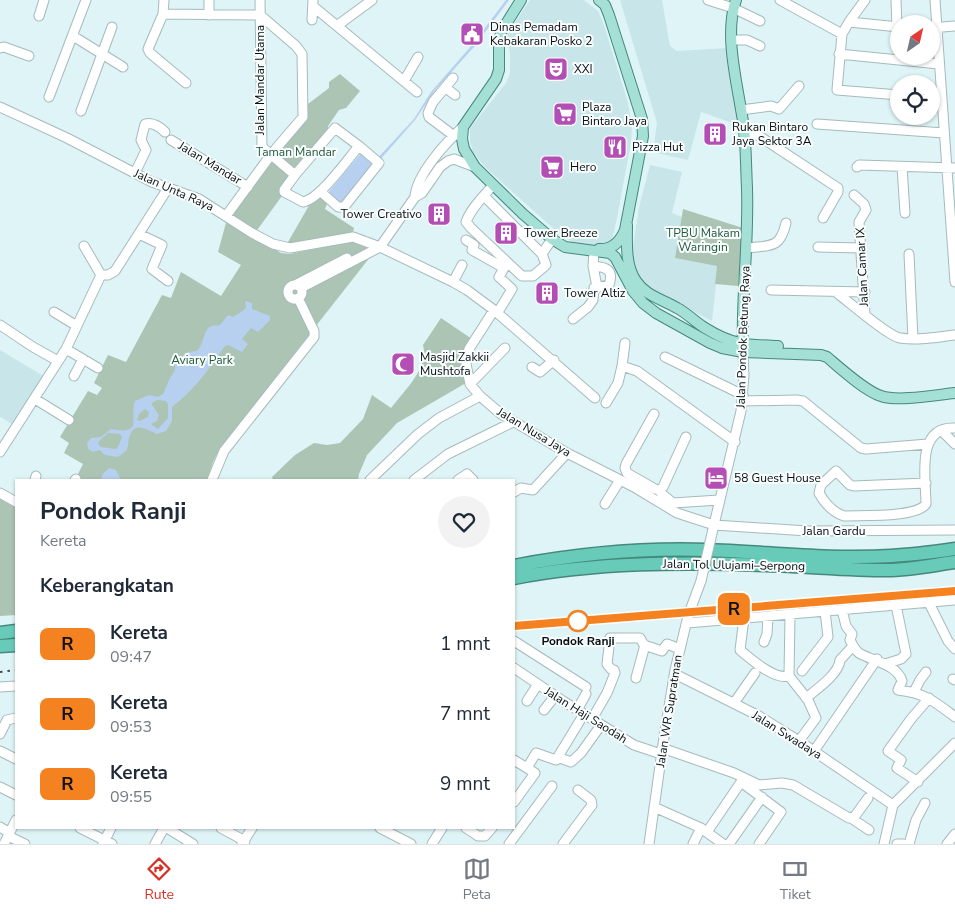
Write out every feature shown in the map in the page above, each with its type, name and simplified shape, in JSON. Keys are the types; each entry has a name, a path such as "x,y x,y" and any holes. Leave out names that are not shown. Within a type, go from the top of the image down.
{"highway":[{"name":"Jalan Tol Ulujami–Serpong","path":"515,566 594,553 704,550 852,557 890,556 955,550"},
{"name":"Jalan Tol Ulujami–Serpong","path":"515,578 594,567 682,563 764,564 889,570 955,562"},
{"path":"889,570 915,574 955,570"},
{"path":"0,633 15,631"},
{"path":"0,646 15,645"}],"main road":[{"path":"521,0 501,32 499,70 496,79 463,127 462,138 464,148 475,167 552,239 565,246 610,253 615,257 633,291 644,303 656,313 722,348 821,355 827,357 871,392 880,396 891,398 955,393"},
{"path":"595,251 607,250 623,235 627,225 643,136 642,119 609,15 605,5 599,0"},
{"name":"Jalan Pondok Betung Raya","path":"735,4 731,40 744,135 747,188 743,349"},
{"path":"627,225 628,260 635,280 645,291 656,299 677,308 704,327 743,349 823,349 875,386 888,391 955,388"},
{"path":"670,320 676,315 677,308"}],"street":[{"path":"39,16 44,0"},
{"path":"49,97 86,0"},
{"path":"153,0 164,6 209,15 260,15 296,46 302,54 303,116 226,216"},
{"path":"209,0 209,15"},
{"name":"Jalan Mandar Utama","path":"260,0 261,142 262,147 271,156"},
{"path":"338,25 372,0"},
{"path":"708,0 735,4 760,21"},
{"path":"780,0 842,34"},
{"path":"866,0 848,22 842,34 837,90 890,94"},
{"path":"896,0 897,15"},
{"path":"934,15 935,0"},
{"path":"314,3 417,92"},
{"path":"312,20 314,3"},
{"path":"164,6 148,49 150,53 186,83"},
{"path":"848,22 890,26"},
{"path":"940,27 955,26"},
{"path":"81,111 112,28"},
{"path":"73,36 123,67"},
{"path":"731,40 747,40 760,46"},
{"path":"0,48 4,47 29,56"},
{"path":"839,54 890,59"},
{"path":"404,81 418,57"},
{"path":"939,65 944,133 951,168 955,282"},
{"path":"454,78 433,102 428,115 454,136"},
{"path":"741,110 771,106 782,112 800,86"},
{"path":"446,88 455,95"},
{"name":"Jalan Unta Raya","path":"0,107 168,188 199,199 258,236 283,247 298,247 348,237 380,247"},
{"path":"136,173 146,150 141,140 145,124 156,125 165,132"},
{"path":"817,124 944,133"},
{"path":"415,197 415,188 444,148 463,127"},
{"path":"321,192 338,207 344,207 377,161 359,146 335,128 284,190 286,194 307,202 321,192 359,146"},
{"path":"744,135 756,134 838,188 838,192 823,218"},
{"name":"Jalan Mandar","path":"171,140 248,187"},
{"path":"444,148 450,152 454,160"},
{"path":"271,156 295,176"},
{"path":"380,247 415,197 422,193 440,167 448,161 454,160 475,167"},
{"path":"857,167 860,165 951,168"},
{"path":"902,167 904,213"},
{"path":"484,196 542,254 546,265 533,276 522,276 470,228 466,222 468,216 484,196 493,185"},
{"path":"102,275 108,275 115,271 168,188"},
{"name":"Jalan Camar IX","path":"854,195 864,204 866,210 859,222 865,315"},
{"path":"747,248 773,245 779,242 783,237 786,223"},
{"path":"139,234 162,245 152,269 168,281"},
{"path":"542,254 552,239"},
{"path":"466,240 474,245 472,250 504,268 499,278 512,289 469,349 466,364 470,384"},
{"path":"84,246 102,275"},
{"path":"212,479 224,451 314,337 314,331 298,298 293,298 288,293 290,286 298,286 314,274 364,250 380,247 453,282 496,311 595,398"},
{"path":"818,247 861,248"},
{"path":"595,251 597,287"},
{"path":"909,254 913,339"},
{"path":"453,282 462,265"},
{"path":"573,319 588,307 593,300 594,288 609,285 610,271 604,266 596,266"},
{"path":"1,449 66,349 102,275"},
{"path":"610,281 627,280"},
{"path":"772,290 837,293 864,292"},
{"path":"837,293 896,337 913,339 955,336"},
{"path":"54,312 77,326"},
{"path":"0,325 32,347 58,361"},
{"path":"606,403 618,382 625,343"},
{"path":"470,384 505,348"},
{"path":"66,349 98,368"},
{"name":"Jalan Pondok Betung Raya","path":"701,581 734,442 742,398 743,349"},
{"path":"664,357 742,398 803,401 856,444 866,449 928,444"},
{"path":"74,376 83,359"},
{"path":"532,367 540,372 554,360"},
{"path":"622,366 637,371 734,442"},
{"name":"Jalan Nusa Jaya","path":"470,384 480,396 501,414 514,422 677,513 714,527"},
{"path":"371,479 418,434 439,418 480,396"},
{"path":"35,399 69,420"},
{"path":"654,414 625,468 627,473 659,490 674,502 719,500"},
{"path":"415,479 448,454 514,422"},
{"path":"926,483 854,486 836,471 821,485 819,493 824,503 844,516 893,515 919,510 926,506 926,483 924,462 928,444 941,430 955,428"},
{"path":"941,430 955,444"},
{"path":"659,490 663,487 686,437"},
{"path":"515,491 521,488 533,490 568,453"},
{"path":"460,479 468,474 472,479"},
{"path":"605,504 620,480"},
{"path":"0,493 15,501"},
{"name":"Jalan Gardu","path":"714,527 808,532 955,530"},
{"name":"Jalan WR Supratman","path":"649,844 675,674 686,623 701,581"},
{"path":"686,623 955,600"},
{"path":"929,602 948,641 955,649"},
{"path":"814,751 881,662 901,659 906,654 896,605"},
{"path":"842,610 846,626 852,634 850,640 853,646 859,653 881,662 901,676 902,680 898,690 914,692 929,698 955,717"},
{"path":"802,671 828,637 825,611"},
{"path":"790,614 789,676 806,698 816,718 799,741"},
{"path":"764,642 767,634 768,616"},
{"path":"744,618 740,650 764,668 782,678 789,676"},
{"path":"592,719 615,673 607,664 610,638 640,638 645,645 663,651 667,644 680,649"},
{"path":"515,642 586,690 580,712 556,760"},
{"path":"636,678 645,645"},
{"path":"806,698 827,680 840,664 840,660 853,646"},
{"name":"Jalan Haji Saodah","path":"515,672 538,684 634,745 662,751 734,773 759,785 787,783 793,785 869,830"},
{"path":"914,692 926,672"},
{"path":"734,703 755,673"},
{"name":"Jalan Swadaya","path":"675,674 734,703 799,741 893,805"},
{"path":"527,700 538,684"},
{"path":"0,687 15,686"},
{"path":"544,710 555,696"},
{"path":"918,782 897,768 900,760 888,751 929,698"},
{"path":"0,734 12,719"},
{"path":"527,768 536,753 556,760 560,758 570,762 581,752 601,725"},
{"path":"884,844 893,805 955,743"},
{"path":"0,751 15,756"},
{"path":"515,761 535,774 515,801"},
{"path":"693,844 741,782 782,812 759,844"},
{"path":"509,844 552,786"},
{"path":"0,788 15,795"},
{"path":"563,844 592,805 591,800 578,790"},
{"path":"729,844 762,797"},
{"path":"851,818 855,816 868,798"},
{"path":"909,844 916,820 925,803"},
{"path":"654,807 704,830 723,844"},
{"path":"7,837 15,822"},
{"path":"0,827 7,837 25,844"},
{"path":"82,829 107,843 111,829"},
{"path":"155,844 164,829"},
{"path":"167,829 193,844"},
{"path":"223,829 243,842 251,829"},
{"path":"382,829 411,844"},
{"path":"432,844 441,829"},
{"path":"468,829 478,836 485,836 491,829"},
{"path":"947,844 955,834"},
{"path":"90,844 95,835"},
{"path":"897,844 903,844"}],"shaded area":[{"path":"530,0 584,0 598,11 603,22 628,103 632,127 617,218 609,245 575,243 563,237 485,167 473,152 470,141 470,128 506,83 510,74 510,53 506,36"},
{"path":"620,0 662,0 670,46 677,51 728,48 738,125 701,112 688,160 653,152 657,123"},
{"path":"650,165 682,172 672,213 682,217 675,258 718,266 712,321 643,285 636,274 632,253 639,207"},
{"path":"0,350 47,378 14,425 0,417"}],"green space":[{"name":"Taman Mandar","path":"340,74 360,91 346,108 339,110 328,126 328,137 255,233 227,218 272,158 304,107 329,88 329,82"},
{"path":"319,196 328,201 325,209 354,228 352,236 284,249 311,202"},
{"name":"TPBU Makam Waringin","path":"683,209 743,228 738,286 715,284 717,266 675,258"},
{"name":"Aviary Park","path":"227,219 281,253 290,254 356,240 378,247 220,448 207,479 76,479 83,464 64,453 69,443 60,437 88,391 97,395 102,388 94,383 108,355 126,362 162,295 171,298 181,272 221,296 241,265 218,252"},
{"path":"441,318 472,339 466,383 397,423 367,455 358,479 273,479 272,477 295,455 314,443 327,445 340,443 363,419 372,395 391,408 419,371 424,354 423,345"},
{"path":"0,497 15,505 15,615 0,616"}],"water":[{"path":"506,0 509,0 474,47 436,89 415,120 379,161 373,167 371,166 340,207 327,194 361,153 373,163 414,119 431,92 472,45"},
{"path":"245,301 252,303 252,309 270,316 270,320 258,332 251,328 242,339 248,344 242,352 228,345 224,347 201,379 172,407 172,421 166,431 157,434 141,428 134,429 131,432 126,451 118,457 105,455 100,450 93,452 88,449 87,443 91,438 101,437 111,429 125,430 133,426 135,401 149,395 158,397 163,394 175,370 175,361 188,352 197,351 200,348 209,327 220,325 228,315 233,317 246,307","holes":["157,400 166,401 168,404 168,418 158,429 151,424 157,421 159,415 152,405","145,409 149,412 148,417 140,421 137,420 139,414","108,433 120,434 122,437 116,449 101,447 98,444"]},
{"path":"109,468 116,470 120,479 101,479 102,475"}],"railway":[{"path":"515,630 955,595"},
{"path":"0,672 15,670"}],"train":[{"name":"R","path":"515,626 955,591"}],"place":[{"name":"Dinas Pemadam Kebakaran Posko 2","path":"472,34"},
{"name":"XXI","path":"556,69"},
{"name":"Plaza Bintaro Jaya","path":"565,114"},
{"name":"Rukan Bintaro Jaya Sektor 3A","path":"715,134"},
{"name":"Pizza Hut","path":"615,147"},
{"name":"Hero","path":"552,167"},
{"name":"Tower Creativo","path":"439,214"},
{"name":"Tower Breeze","path":"506,233"},
{"name":"Tower Altiz","path":"547,293"},
{"name":"Masjid Zakkii Mushtofa","path":"403,364"},
{"name":"58 Guest House","path":"716,478"},
{"name":"Pondok Ranji","path":"578,621"}]}
